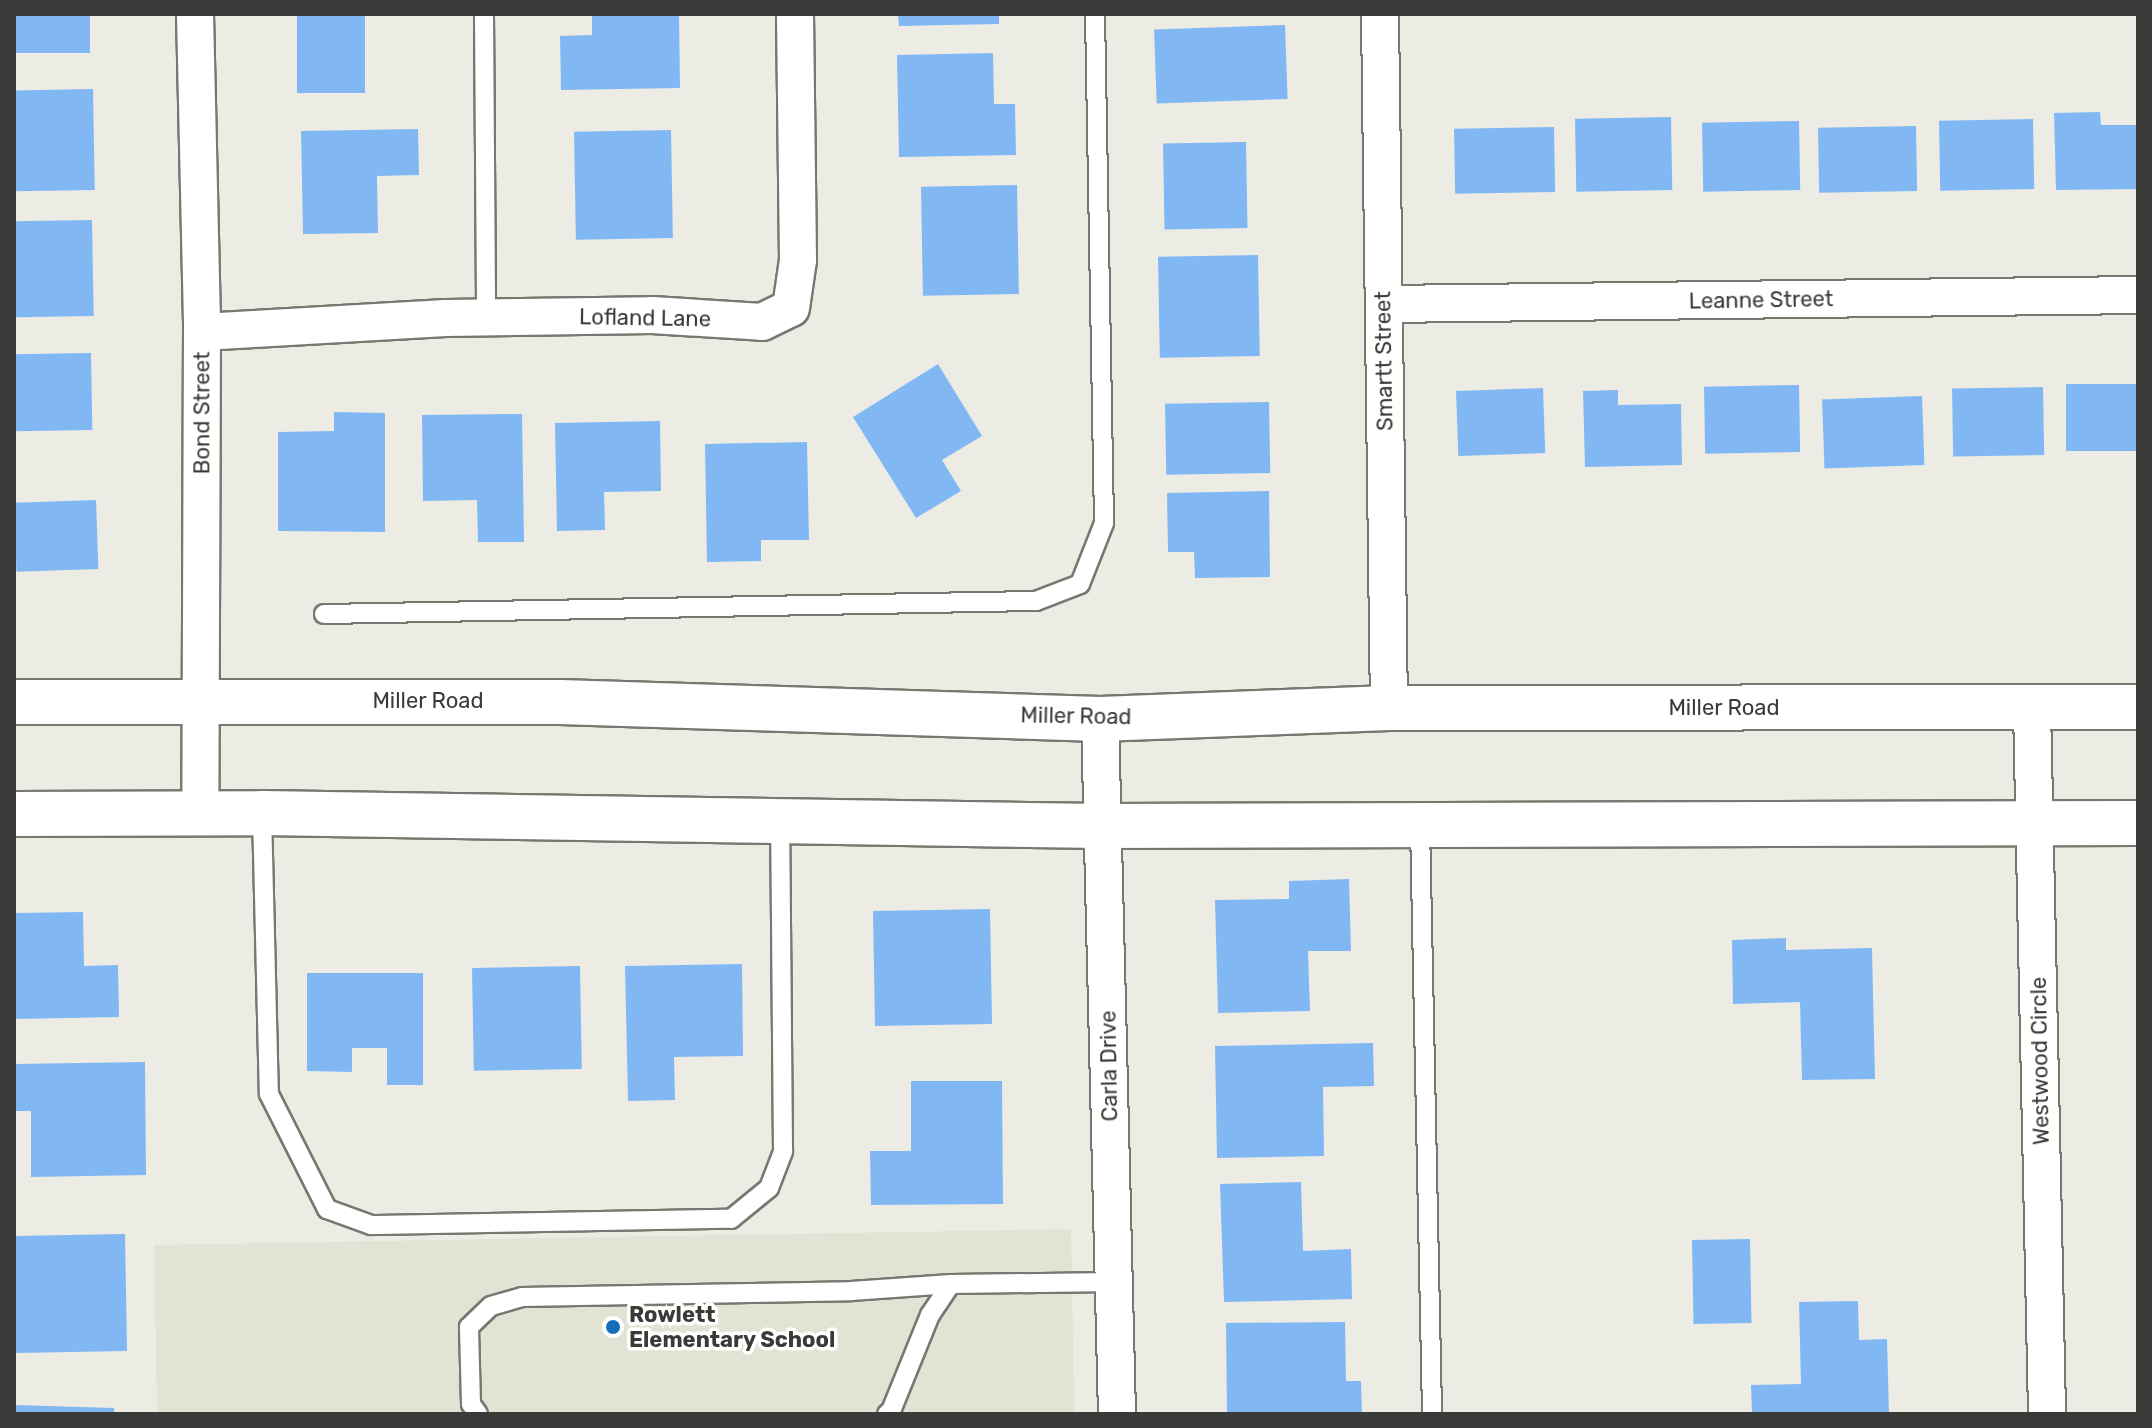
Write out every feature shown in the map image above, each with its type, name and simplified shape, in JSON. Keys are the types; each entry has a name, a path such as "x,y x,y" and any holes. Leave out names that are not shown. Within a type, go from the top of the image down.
{"main road":[{"name":"Miller Road","path":"14,702 560,702 1100,719 1389,708 2138,707"},
{"path":"14,814 262,813 1102,826 2138,823"}],"street":[{"name":"Bond Street","path":"195,14 202,332 200,813"},
{"name":"Lofland Lane","path":"202,332 486,317 652,315 762,322 791,308 798,260 795,14"},
{"name":"Smartt Street","path":"1380,14 1389,708"},
{"name":"Leanne Street","path":"1384,304 2138,295"},
{"name":"Westwood Circle","path":"2032,708 2047,1414"},
{"name":"Carla Drive","path":"1100,719 1117,1414"}],"lane":[{"path":"484,14 486,317"},
{"path":"324,614 1036,601 1080,584 1104,523 1095,14"},
{"path":"262,813 269,1094 327,1209 371,1225 731,1219 769,1188 783,1151 780,822"},
{"path":"1420,825 1432,1414"},
{"path":"478,1414 471,1404 469,1327 491,1306 522,1297 1114,1282"},
{"path":"887,1414 896,1400 930,1315 951,1284"}],"shaded area":[{"name":"Rowlett Elementary School","path":"1071,1229 1074,1414 157,1414 154,1245"}],"building":[{"path":"14,14 90,14 90,53 14,53"},
{"path":"297,14 365,14 365,93 297,93"},
{"path":"592,14 679,14 680,88 561,90 560,36 592,35"},
{"path":"898,14 999,14 999,24 899,26"},
{"path":"1285,25 1288,99 1157,104 1154,30"},
{"path":"993,53 994,104 1015,104 1016,155 899,157 897,55"},
{"path":"93,89 95,190 16,191 14,90"},
{"path":"2100,112 2101,125 2138,125 2138,189 2056,190 2054,113"},
{"path":"1671,117 1672,190 1576,192 1575,119"},
{"path":"2033,119 2034,189 1940,191 1939,121"},
{"path":"1799,121 1800,190 1703,192 1702,123"},
{"path":"1916,126 1917,191 1819,193 1818,128"},
{"path":"1554,127 1555,192 1455,194 1454,129"},
{"path":"418,129 419,175 377,176 378,233 303,234 301,131"},
{"path":"671,130 673,238 576,240 574,132"},
{"path":"1246,142 1248,228 1165,229 1163,143"},
{"path":"1017,185 1019,294 923,296 921,187"},
{"path":"92,220 94,316 16,317 14,221"},
{"path":"1258,255 1260,356 1160,358 1158,257"},
{"path":"91,353 92,430 15,431 14,354"},
{"path":"938,364 982,436 942,460 961,491 916,518 853,417"},
{"path":"2066,384 2138,384 2138,451 2066,451"},
{"path":"1799,385 1800,452 1705,454 1704,387"},
{"path":"2043,387 2044,455 1953,457 1952,389"},
{"path":"1543,388 1545,453 1458,456 1456,391"},
{"path":"1618,390 1618,405 1681,404 1682,465 1585,467 1583,391"},
{"path":"1922,396 1924,465 1824,468 1822,399"},
{"path":"1269,402 1270,473 1166,475 1165,404"},
{"path":"334,412 385,413 385,532 278,531 278,432 334,431"},
{"path":"522,414 524,542 478,542 477,500 423,501 422,415"},
{"path":"660,421 661,491 604,492 605,530 557,531 555,423"},
{"path":"807,442 809,540 761,540 761,561 707,562 705,444"},
{"path":"1269,491 1270,577 1195,578 1194,552 1168,552 1167,493"},
{"path":"96,500 98,569 16,572 14,503"},
{"path":"1349,879 1351,951 1308,951 1310,1011 1218,1013 1215,900 1289,899 1289,881"},
{"path":"990,909 992,1024 875,1026 873,911"},
{"path":"83,912 84,966 118,965 119,1017 14,1019 14,913"},
{"path":"1786,938 1786,950 1872,948 1875,1079 1802,1080 1800,1002 1733,1004 1732,940"},
{"path":"742,964 743,1056 674,1057 675,1100 628,1101 625,966"},
{"path":"580,966 582,1069 474,1071 472,968"},
{"path":"307,973 423,973 423,1085 387,1085 387,1048 352,1048 352,1072 307,1071"},
{"path":"1373,1043 1374,1086 1323,1087 1324,1156 1217,1158 1215,1046"},
{"path":"145,1062 146,1175 31,1177 31,1111 14,1111 14,1064"},
{"path":"911,1081 1002,1081 1003,1204 871,1205 870,1151 911,1151"},
{"path":"1301,1182 1303,1251 1351,1249 1352,1299 1224,1302 1220,1184"},
{"path":"125,1234 127,1351 16,1353 14,1236"},
{"path":"1750,1239 1751,1323 1693,1324 1692,1240"},
{"path":"1858,1301 1859,1340 1887,1339 1889,1414 1752,1414 1751,1385 1801,1384 1799,1302"},
{"path":"1345,1322 1346,1381 1361,1381 1362,1414 1227,1414 1226,1323"},
{"path":"14,1405 114,1408 114,1414 14,1414"}],"place":[{"name":"Rowlett Elementary School","path":"613,1327"}]}
